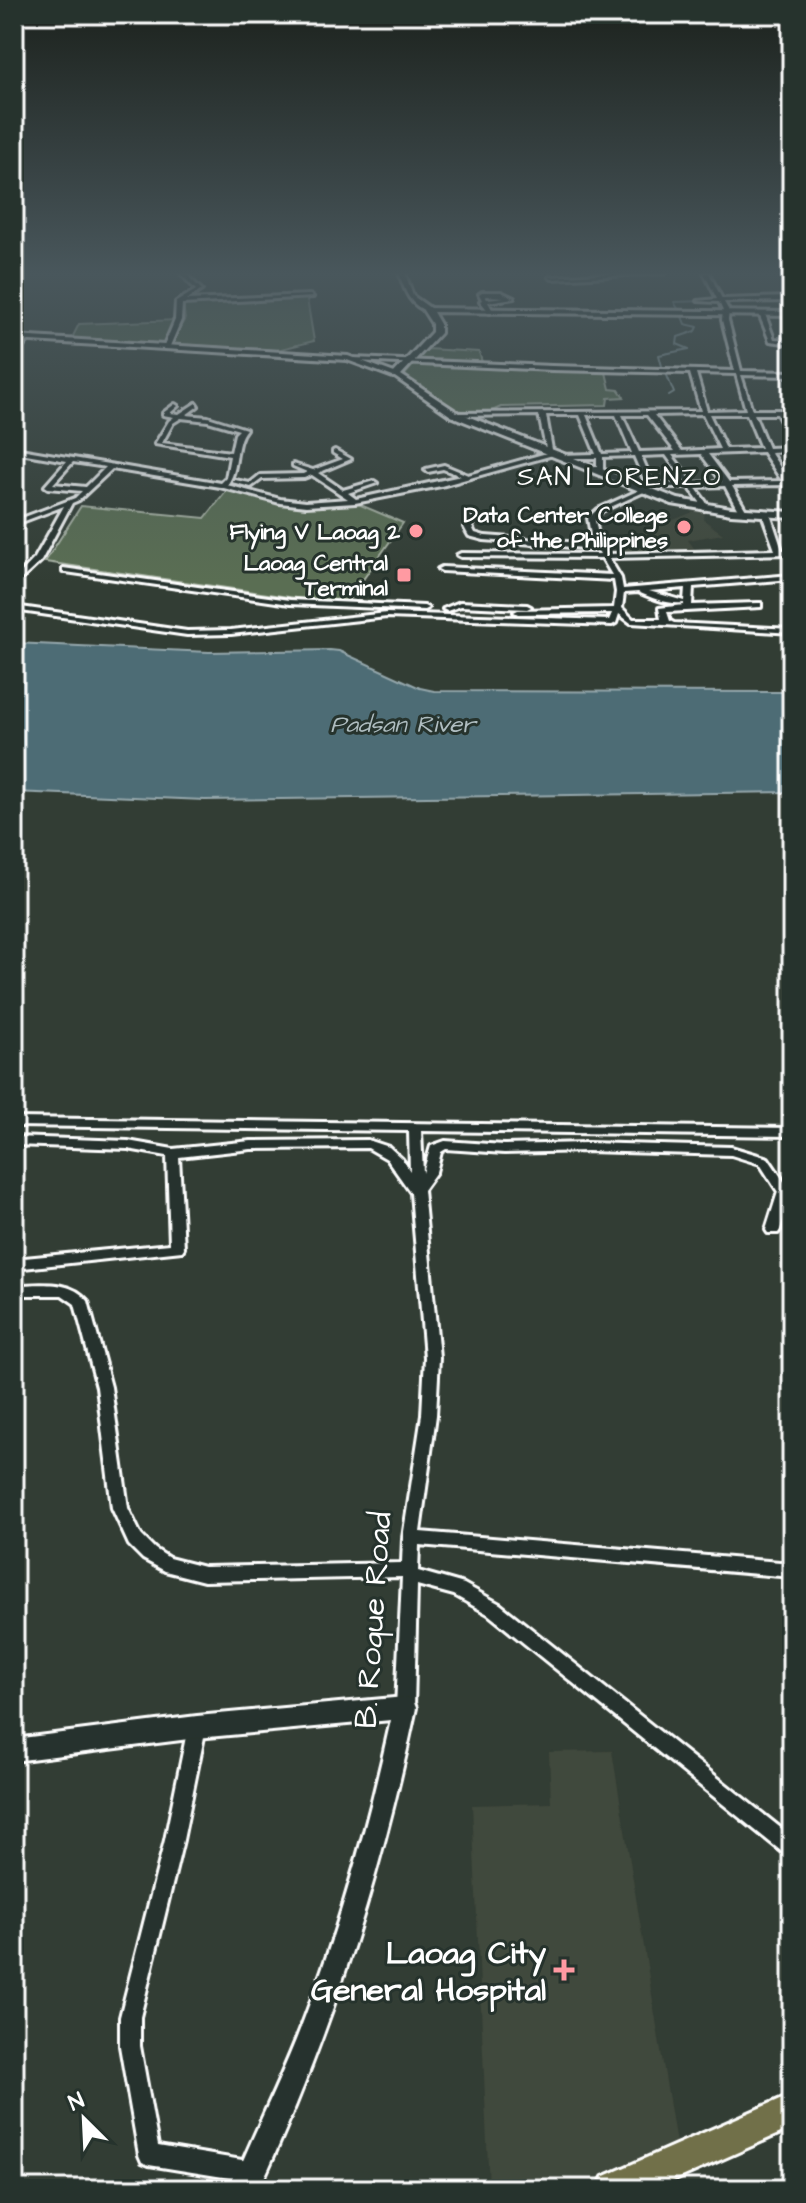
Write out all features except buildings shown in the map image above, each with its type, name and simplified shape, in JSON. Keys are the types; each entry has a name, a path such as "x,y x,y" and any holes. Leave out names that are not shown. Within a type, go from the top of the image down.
{"main road":[{"path":"397,376 454,414 600,473 704,508 792,515"},
{"path":"615,2189 792,2111"}],"street":[{"path":"694,376 705,413 724,451"},
{"path":"739,376 748,413 765,450 790,485"},
{"path":"196,405 171,422 158,444 232,454"},
{"path":"175,406 165,413 242,428 226,483"},
{"path":"779,412 792,436"},
{"path":"454,414 792,412"},
{"path":"542,413 555,455"},
{"path":"582,413 600,456 600,473"},
{"path":"618,413 635,455 643,487"},
{"path":"649,413 680,453"},
{"path":"226,483 290,503 355,501 555,455 792,449"},
{"path":"14,450 251,485 260,477 297,477 348,459 335,452"},
{"path":"703,452 743,512"},
{"path":"668,454 704,508"},
{"path":"72,459 48,486 88,489"},
{"path":"295,465 312,472 355,501"},
{"path":"14,523 69,504 111,466"},
{"path":"428,470 444,467 468,477"},
{"path":"344,492 374,483"},
{"path":"14,608 187,633 231,632 378,615 612,623 619,610 622,591 593,533 591,520 600,510 643,487 790,485"},
{"path":"14,584 38,559 69,504"},
{"path":"766,514 779,552"},
{"path":"472,519 468,527 472,534 484,538 600,547"},
{"path":"461,555 606,558 702,552 792,552"},
{"path":"490,570 491,556"},
{"path":"550,558 550,576"},
{"path":"442,569 617,578"},
{"path":"66,570 290,602 447,609 472,603 619,610 631,621 666,622 679,627 792,631"},
{"path":"622,591 792,577"},
{"path":"688,605 689,584"},
{"path":"640,590 688,605"},
{"path":"666,622 662,610 688,605 758,605"},
{"path":"14,1122 792,1132"},
{"name":"B. Roque Road","path":"249,2180 290,2086 343,1946 387,1795 405,1708 411,1538 429,1415 432,1357 417,1191 415,1127"},
{"path":"14,1141 128,1145 173,1153 251,1145 379,1146 391,1154 417,1191 430,1172 435,1149 445,1145 504,1149 587,1147 731,1151 764,1161 788,1190 773,1230"},
{"path":"14,1264 177,1248 173,1153"},
{"path":"14,1290 64,1290 81,1301 104,1387 120,1508 135,1540 149,1554 165,1564 204,1574 409,1573 458,1589 494,1609 792,1849"},
{"path":"411,1538 792,1570"},
{"path":"14,1750 197,1727 405,1708"},
{"path":"197,1727 174,1840 135,1987 130,2017 130,2046 149,2155 249,2180"}],"shaded area":[{"name":"Data Center College of the Philippines","path":"698,510 705,510 704,520 723,534 688,540 696,551 628,556 621,541"},
{"name":"Laoag City General Hospital","path":"612,1751 676,2143 583,2189 489,2189 472,1805 551,1803 549,1752"}],"green space":[{"path":"607,376 610,389 619,390 624,397 608,398 607,405 501,407 474,413 449,407 403,377"},
{"path":"229,488 295,506 356,503 403,523 345,605 45,562 81,506 205,518"}],"water":[{"name":"Padsan River","path":"14,643 209,652 339,651 420,688 434,691 792,692 792,792 205,800 14,792"}],"waterway":[{"path":"667,376 674,393 669,396"}],"place":[{"name":"Data Center College of the Philippines","path":"684,527"},
{"name":"Flying V Laoag 2","path":"416,531"},
{"name":"Laoag Central Terminal","path":"404,575"},
{"name":"Laoag City General Hospital","path":"564,1970"}],"district":[{"name":"SAN LORENZO","path":"620,476"}]}
